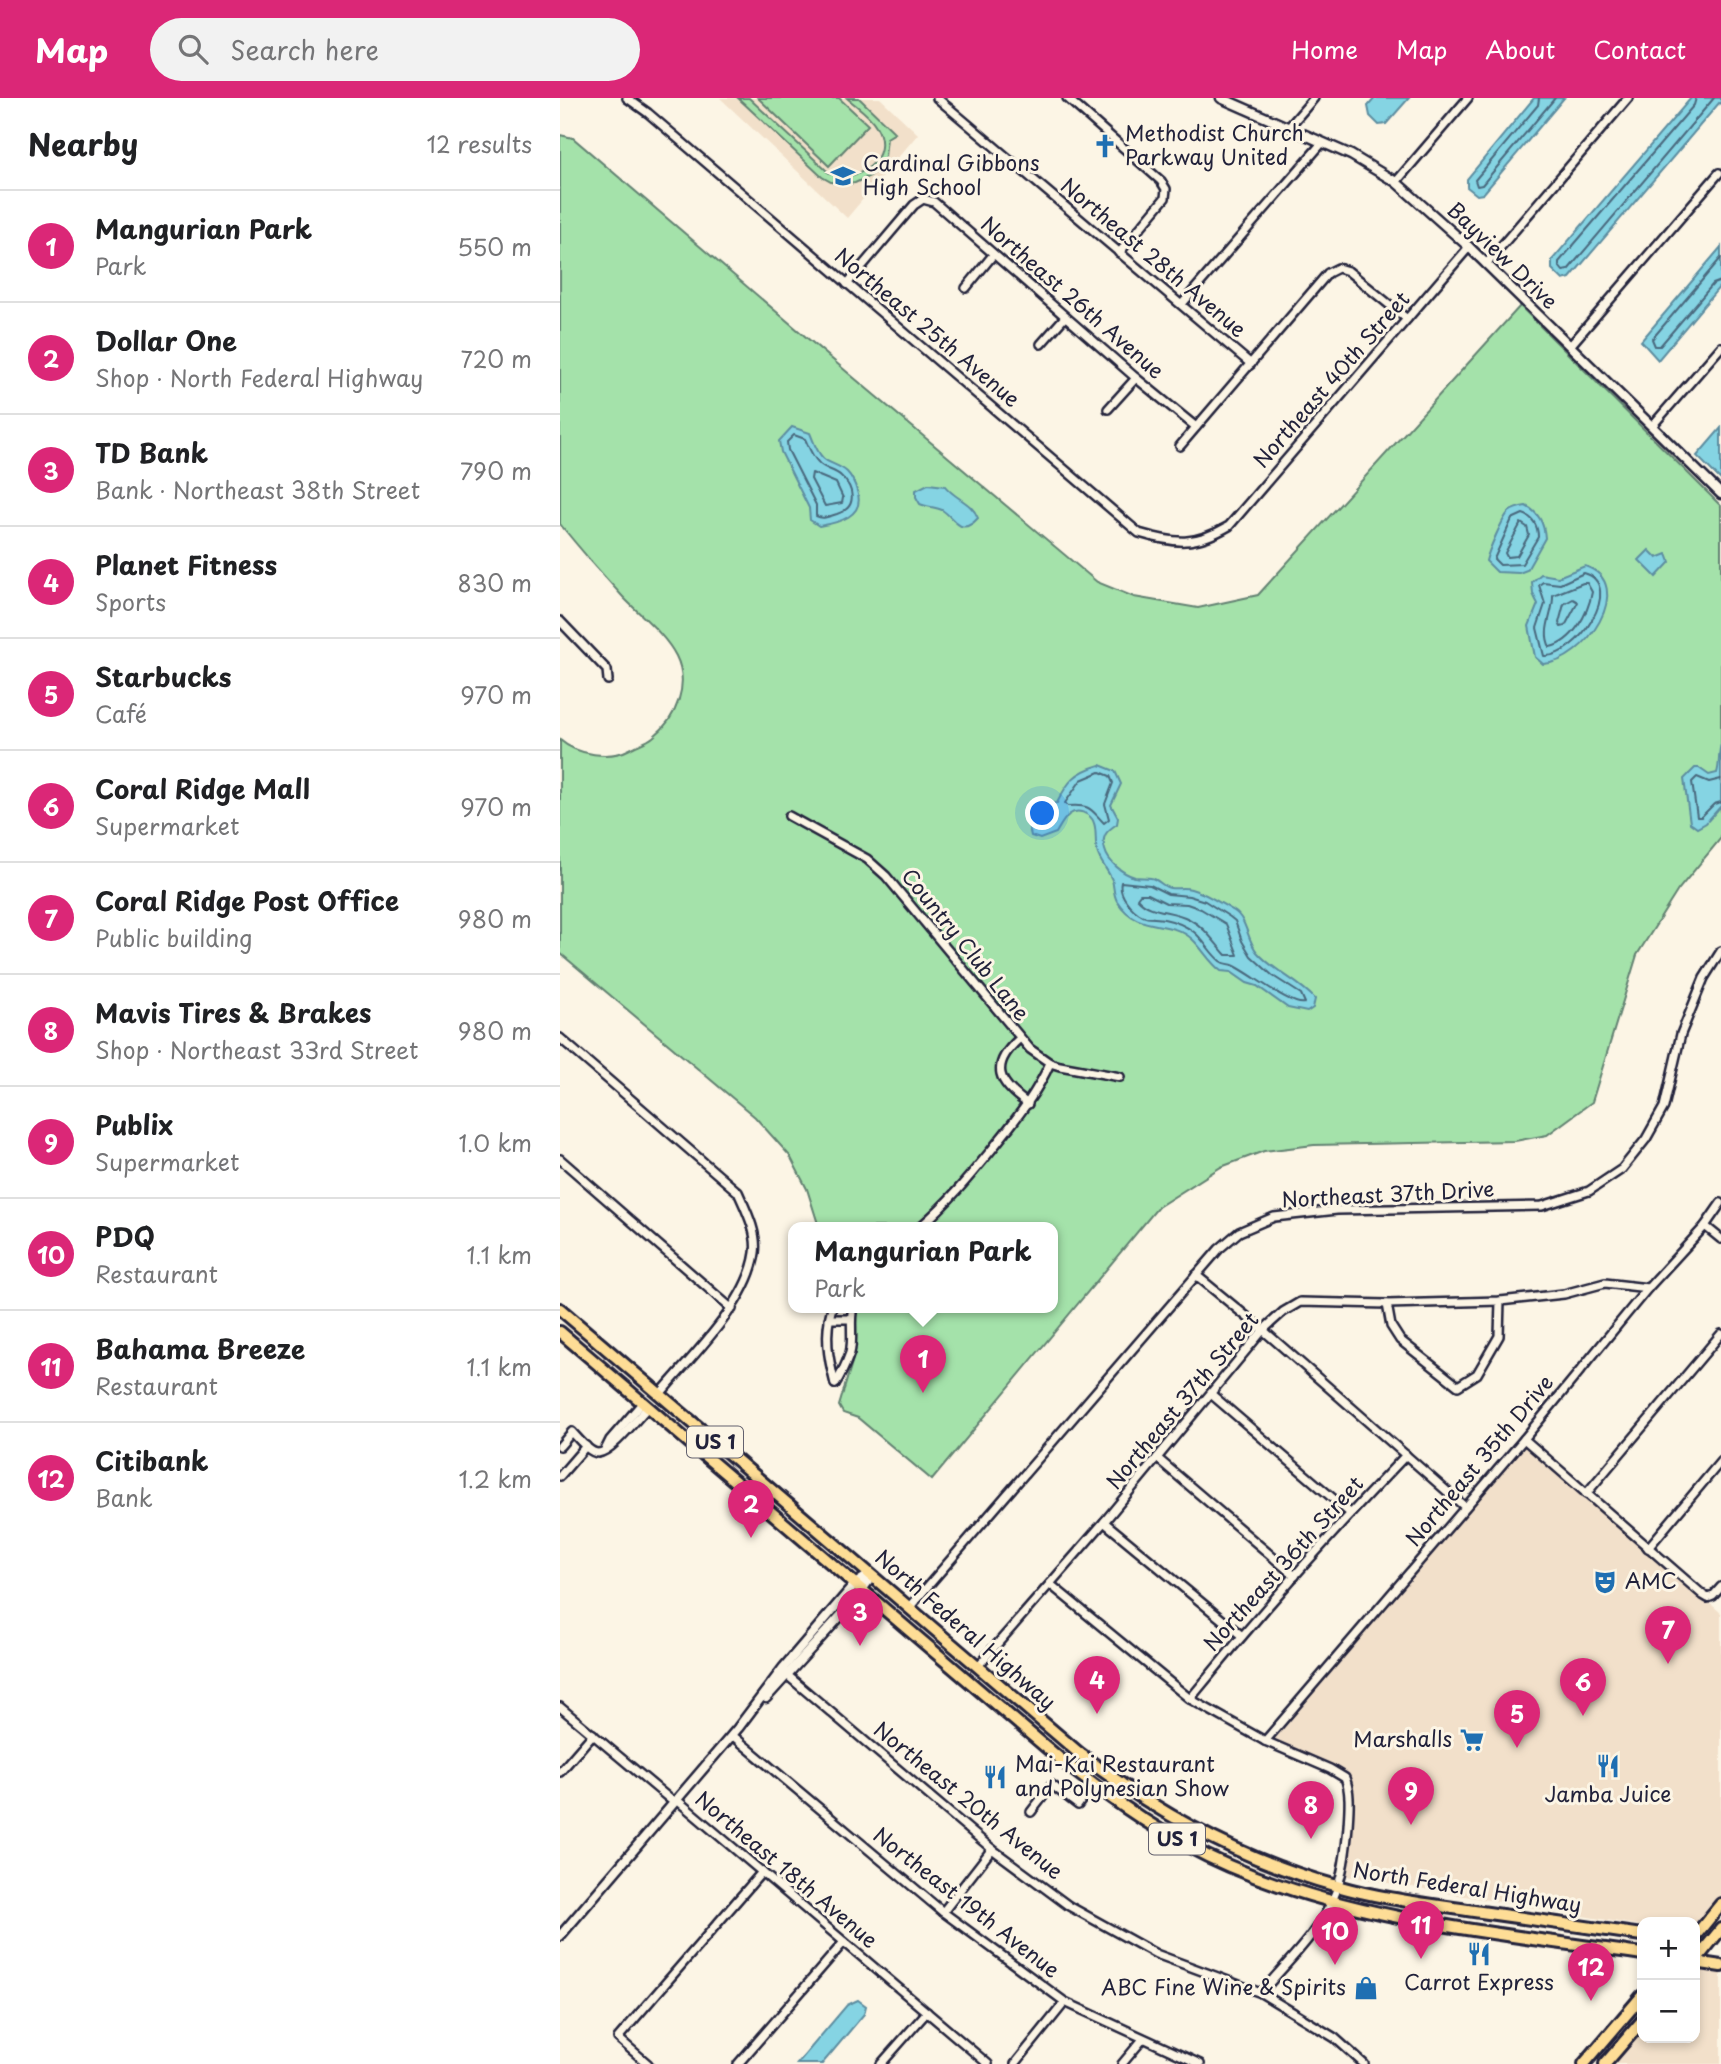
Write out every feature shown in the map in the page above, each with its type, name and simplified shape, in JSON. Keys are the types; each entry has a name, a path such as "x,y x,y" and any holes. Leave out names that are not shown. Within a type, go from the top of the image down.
{"main road":[{"name":"North Federal Highway","path":"560,1309 566,1319 660,1394 1079,1752 1122,1785 1170,1815 1216,1840 1280,1867 1338,1887 1396,1899 1637,1933"},
{"name":"North Federal Highway","path":"560,1332 1092,1785 1148,1822 1227,1865 1276,1885 1332,1902 1394,1916 1637,1953"},
{"path":"629,1391 653,1396 660,1394"},
{"path":"687,1440 699,1441 750,1484 764,1483"},
{"path":"952,1667 967,1669 978,1666"},
{"path":"974,1685 980,1681 1000,1685"},
{"path":"1092,1785 1110,1789 1122,1785"},
{"path":"1700,1930 1721,1904"},
{"path":"1491,1932 1508,1927 1518,1917"},
{"path":"1513,1935 1529,1926 1554,1929 1564,1924"},
{"path":"1700,1955 1721,1929"},
{"path":"1700,1943 1721,1946"},
{"path":"1700,1962 1721,1966"},
{"path":"1589,2062 1637,2002"},
{"path":"1605,2064 1637,2027"}],"street":[{"name":"Northeast 25th Avenue","path":"628,98 933,354 1139,533 1175,543 1219,532"},
{"name":"Northeast 28th Avenue","path":"937,98 1251,364"},
{"path":"1067,98 1161,181 1166,189 1165,198 1119,253"},
{"name":"Bayview Drive","path":"1222,98 1351,155 1396,182 1469,247 1721,494"},
{"path":"1289,127 1314,98"},
{"path":"1396,182 1468,98"},
{"path":"1486,264 1628,98"},
{"path":"1182,304 1322,143"},
{"path":"1570,346 1719,173"},
{"name":"Northeast 26th Avenue","path":"847,284 914,205 923,199 934,202 1196,427"},
{"name":"Northeast 40th Street","path":"1219,532 1229,526 1469,247"},
{"path":"966,288 993,255"},
{"path":"1180,446 1328,273 1338,268 1348,271 1407,319"},
{"path":"1041,344 1065,317"},
{"path":"1652,426 1721,347"},
{"path":"1108,409 1136,378"},
{"path":"560,621 607,670 608,680"},
{"name":"Country Club Lane","path":"789,816 867,859 886,876 1018,1039 1030,1049 1050,1063 1120,1077"},
{"name":"Northeast 37th Drive","path":"909,1608 1196,1275 1219,1249 1239,1232 1274,1217 1337,1210 1542,1206 1589,1191 1622,1169 1646,1139 1664,1107 1681,1034 1704,978 1721,951"},
{"path":"560,1038 738,1192 751,1223 756,1252 746,1283 732,1309 660,1394"},
{"path":"1018,1039 1003,1057 1000,1074 1009,1089 1028,1104"},
{"path":"925,1222 954,1196 1028,1104 1050,1063"},
{"path":"560,1159 732,1309"},
{"name":"Northeast 35th Drive","path":"1265,1741 1524,1439 1648,1289 1705,1226 1721,1203"},
{"path":"1705,1226 1721,1239"},
{"path":"1196,1275 1465,1507"},
{"name":"Northeast 37th Street","path":"978,1666 1104,1522 1263,1331 1283,1312 1300,1302 1387,1304 1500,1301 1564,1294 1605,1283 1648,1289"},
{"path":"1387,1304 1391,1326 1400,1340 1458,1386 1477,1374 1499,1336 1500,1301"},
{"path":"830,1313 826,1348 835,1384 845,1369 850,1353 852,1313"},
{"path":"829,1319 850,1319"},
{"path":"1586,1494 1721,1335"},
{"path":"1211,1394 1350,1513"},
{"path":"560,1446 572,1432 598,1453 605,1450 610,1440 645,1405"},
{"path":"1524,1439 1703,1595 1708,1598 1713,1596 1721,1587"},
{"path":"560,1476 586,1446"},
{"name":"Northeast 36th Street","path":"1190,1699 1241,1636 1350,1513 1406,1455"},
{"path":"1157,1458 1295,1576"},
{"path":"1648,1548 1721,1461"},
{"path":"1104,1522 1241,1636"},
{"path":"560,1936 858,1587 870,1579 870,1574"},
{"path":"1050,1584 1190,1699 1265,1741 1341,1774 1348,1784 1347,1843 1338,1887 1332,1902 1312,1933 1261,1993"},
{"name":"Northeast 20th Avenue","path":"782,1675 992,1849 1069,1906 1156,1954 1261,1993 1335,2038 1364,2064"},
{"name":"Northeast 18th Avenue","path":"560,1707 671,1800 677,1800 988,2064"},
{"path":"560,1772 593,1734"},
{"name":"Northeast 19th Avenue","path":"732,1735 943,1912 1065,2002 1200,2064"},
{"path":"1031,1812 1052,1785 1078,1805 1092,1785"},
{"path":"943,1912 992,1849"},
{"path":"648,2064 618,2038 762,1872"},
{"path":"738,2064 844,1942"},
{"path":"1015,2064 1065,2002"},
{"path":"881,2064 927,2012"},
{"path":"1122,2064 1143,2039"}],"shaded area":[{"name":"Cardinal Gibbons High School","path":"720,98 880,98 918,134 847,218"},
{"path":"1524,1439 1721,1613 1721,1899 1700,1922 1700,1917 1637,1917 1637,1925 1341,1875 1348,1819 1349,1777 1265,1741"},
{"path":"1700,1968 1721,1971 1721,2064 1613,2064 1637,2035 1637,2043 1700,2043"}],"green space":[{"path":"738,98 749,98 828,172 839,175 861,172 877,158 881,149 881,138 876,126 867,114 847,98 859,98 895,133 887,138 885,157 870,176 855,183 831,182 822,177"},
{"path":"758,98 839,98 868,125 829,166"},
{"path":"560,135 573,138 1097,582 1134,597 1198,608 1258,595 1520,306 1721,506 1721,838 1678,890 1637,955 1592,1102 1547,1135 1515,1141 1314,1145 1264,1151 1221,1167 1158,1207 932,1480 858,1418 843,1413 839,1406 853,1359 856,1313 1058,1313 1058,1222 817,1222 807,1189 790,1156 755,1117 560,953 560,740 575,749 604,755 622,752 645,742 661,729 675,710 682,678 676,656 665,640 615,588 560,524"}],"water":[{"path":"1375,98 1409,98 1386,124 1379,125 1370,116 1368,106"},
{"path":"1534,98 1564,98 1483,194 1477,195 1467,187 1467,179"},
{"path":"1691,98 1721,98 1721,104 1719,103 1570,278 1563,280 1552,269 1552,260"},
{"path":"1721,247 1721,285 1658,360 1641,341"},
{"path":"792,427 810,433 823,458 852,478 859,500 858,507 848,517 819,526 810,520 809,508 781,452 779,441"},
{"path":"1721,428 1721,480 1697,456"},
{"path":"928,484 945,486 972,508 978,518 972,524 962,526 942,510 920,504 916,490"},
{"path":"1526,506 1540,519 1545,538 1527,570 1519,573 1497,572 1486,561 1496,535 1509,512"},
{"path":"1649,550 1657,558 1667,554 1670,562 1656,577 1639,560"},
{"path":"1585,566 1600,575 1607,589 1606,605 1600,621 1575,651 1559,660 1543,664 1535,657 1529,626 1538,604 1533,594 1532,582 1541,574 1558,577"},
{"path":"1721,744 1721,806 1706,823 1697,828 1690,823 1684,779 1695,768 1709,775 1717,773"},
{"path":"1100,765 1115,771 1121,784 1111,805 1118,818 1117,824 1104,838 1107,854 1113,863 1135,877 1154,879 1170,888 1197,891 1234,911 1242,919 1257,952 1315,999 1313,1008 1307,1012 1288,1008 1257,986 1231,972 1221,971 1183,932 1134,918 1117,901 1112,880 1098,855 1094,822 1088,815 1077,811 1068,815 1056,833 1040,839 1031,836 1025,810 1027,804 1057,803 1073,778"},
{"path":"858,2000 866,2006 864,2014 822,2064 797,2064 847,2005"}],"place":[{"name":"Methodist Church Parkway United","path":"1105,146"},
{"name":"Cardinal Gibbons High School","path":"843,176"},
{"name":"Mangurian Park","path":"923,1393"},
{"name":"Dollar One","path":"751,1538"},
{"name":"AMC","path":"1605,1582"},
{"name":"TD Bank","path":"860,1646"},
{"name":"Coral Ridge Post Office","path":"1668,1664"},
{"name":"Planet Fitness","path":"1097,1714"},
{"name":"Coral Ridge Mall","path":"1583,1716"},
{"name":"Marshalls","path":"1472,1740"},
{"name":"Starbucks","path":"1517,1748"},
{"name":"Jamba Juice","path":"1608,1766"},
{"name":"Mai-Kai Restaurant and Polynesian Show","path":"995,1777"},
{"name":"Publix","path":"1411,1825"},
{"name":"Mavis Tires & Brakes","path":"1311,1839"},
{"name":"Carrot Express","path":"1479,1954"},
{"name":"Bahama Breeze","path":"1421,1959"},
{"name":"PDQ","path":"1335,1965"},
{"name":"ABC Fine Wine & Spirits","path":"1366,1988"},
{"name":"Citibank","path":"1591,2001"}]}
